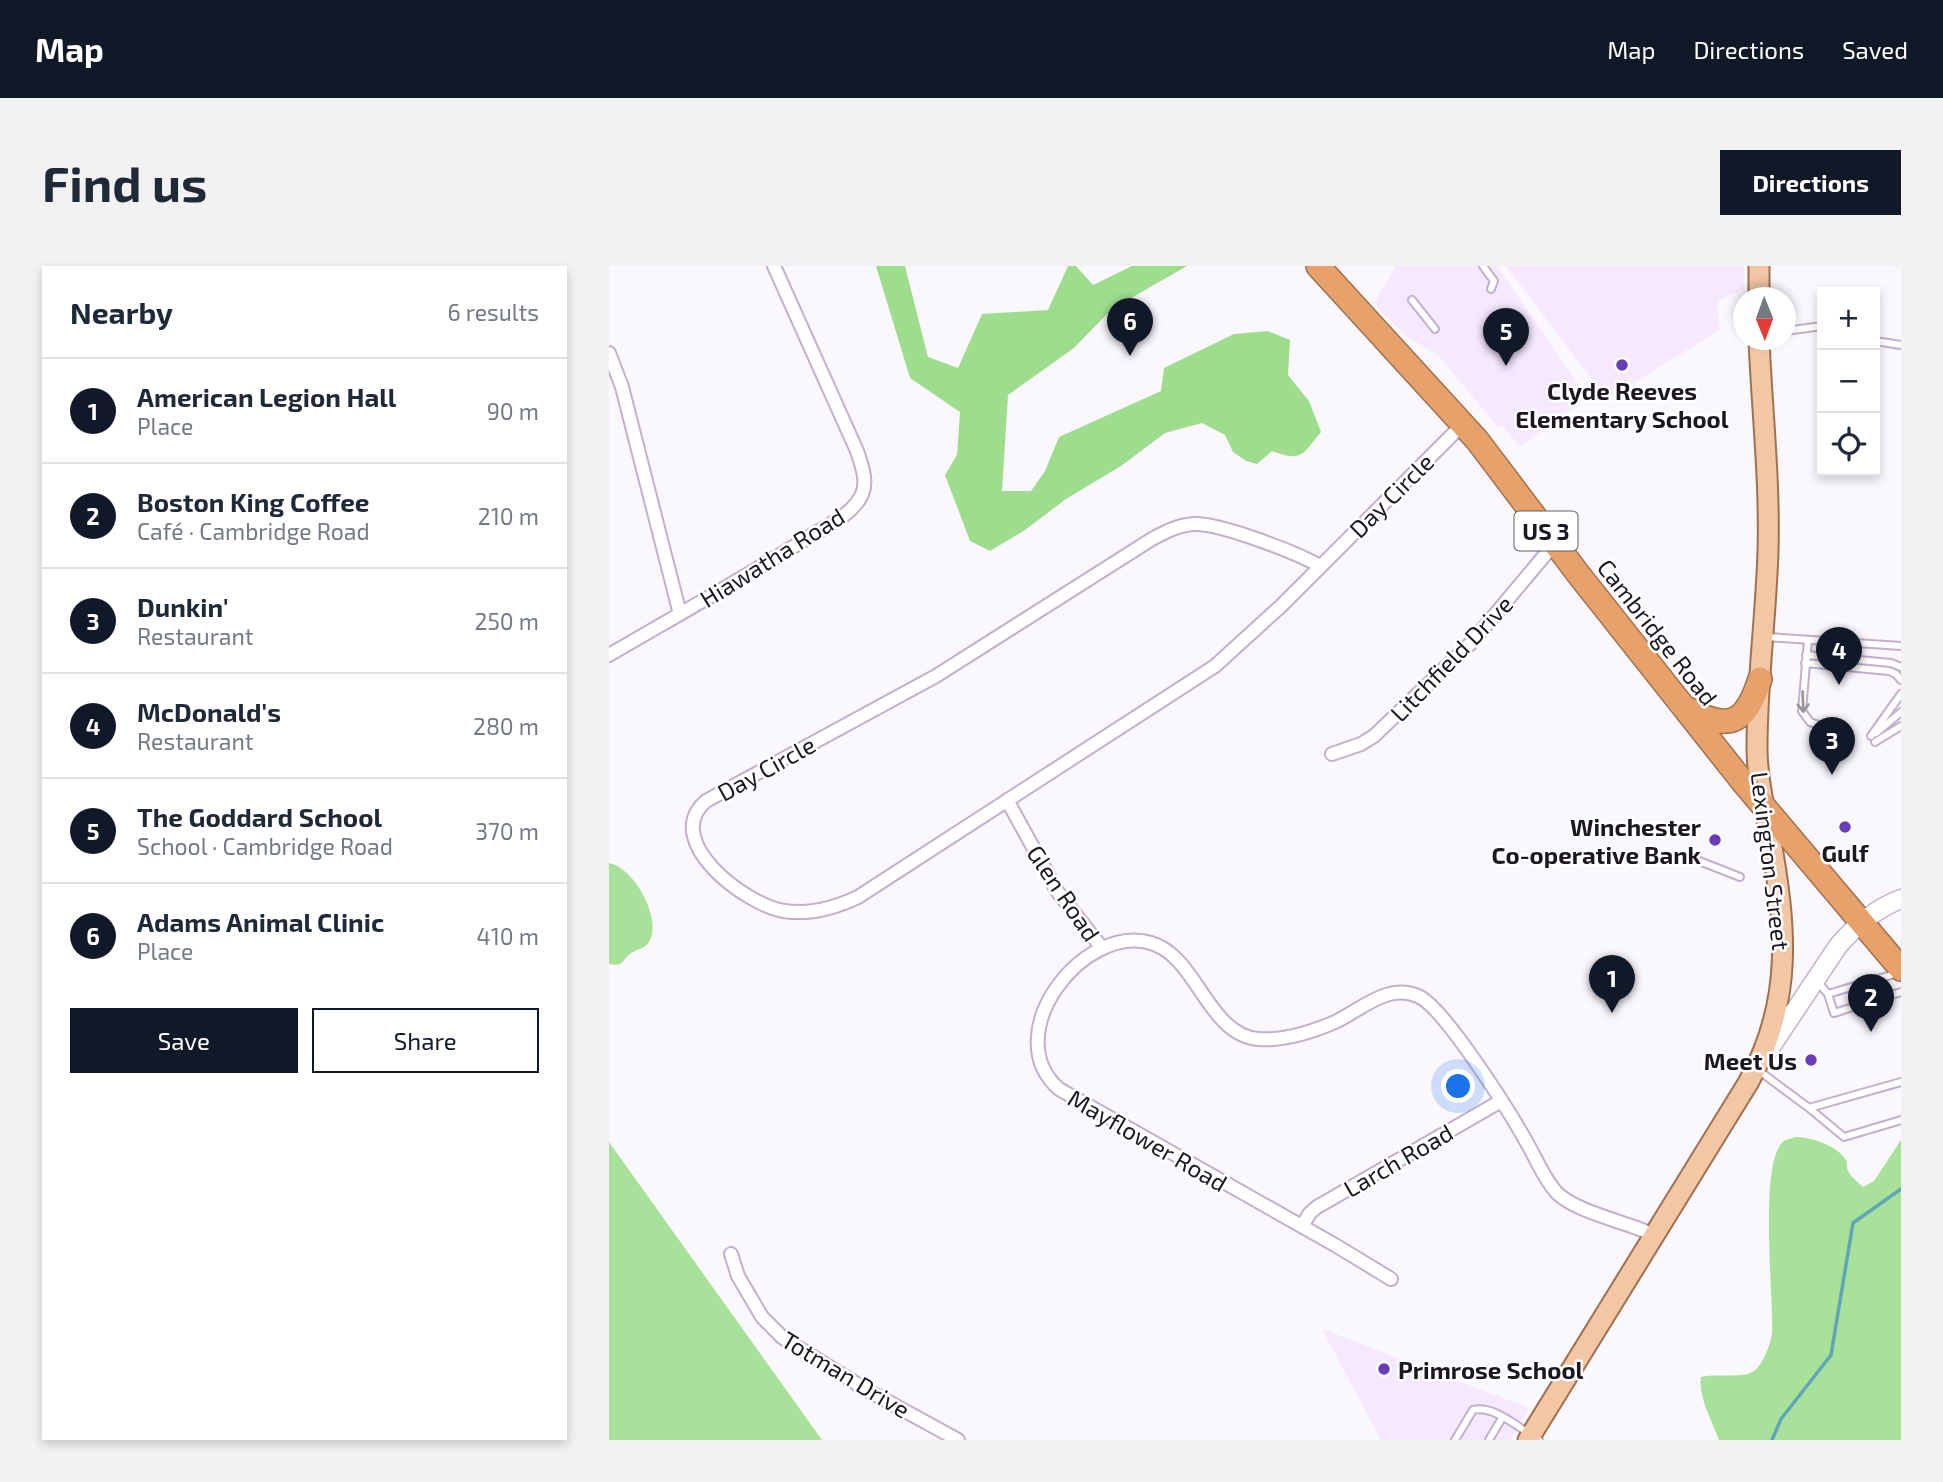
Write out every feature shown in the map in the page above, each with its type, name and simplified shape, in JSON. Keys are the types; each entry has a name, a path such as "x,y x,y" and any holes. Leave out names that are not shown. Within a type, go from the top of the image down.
{"highway":[{"name":"Cambridge Road","path":"1318,266 1463,424 1764,806 1901,970"},
{"path":"1685,707 1713,721 1734,719 1750,706 1760,679"}],"main road":[{"path":"1759,266 1759,287"},
{"name":"Lexington Street","path":"1533,1438 1756,1069 1775,1017 1784,960 1782,907 1757,749 1768,521 1760,350"}],"street":[{"name":"Hiawatha Road","path":"609,655 840,517 859,501 863,491 863,475 857,451 774,266"},
{"path":"609,353 622,387 680,614"},
{"name":"Day Circle","path":"1320,566 1296,553 1210,526 1192,524 1174,528 1152,539 936,676 706,801 692,818 692,832 710,864 752,899 784,911 832,908 872,889 1215,666 1271,615 1463,424"},
{"name":"Litchfield Drive","path":"1332,754 1361,744 1374,736 1472,642 1555,543"},
{"name":"Glen Road","path":"1007,800 1051,881 1102,948"},
{"path":"1756,1069 1838,946 1876,910 1901,899"},
{"name":"Mayflower Road","path":"1391,1279 1052,1084 1037,1051 1038,1030 1057,986 1102,948 1120,942 1136,941 1161,947 1183,969 1222,1020 1236,1031 1257,1039 1293,1036 1315,1029 1391,993 1405,992 1418,996 1438,1012 1501,1101 1546,1179 1559,1195 1576,1206 1654,1235"},
{"name":"Larch Road","path":"1302,1226 1317,1207 1501,1101"},
{"name":"Totman Drive","path":"731,1254 743,1286 762,1317 783,1338 865,1389 958,1440"}],"lane":[{"path":"1483,266 1495,281 1491,289"},
{"path":"1412,300 1435,329"},
{"path":"1796,330 1817,327"},
{"path":"1880,342 1901,345"},
{"path":"1763,637 1897,646 1891,663"},
{"path":"1808,640 1802,711 1810,722 1826,728"},
{"path":"1806,659 1891,663 1901,667"},
{"path":"1806,659 1889,671 1901,680"},
{"path":"1873,739 1901,694"},
{"path":"1873,739 1901,712"},
{"path":"1873,739 1901,726"},
{"path":"1689,857 1740,877"},
{"path":"1828,994 1901,970"},
{"path":"1815,980 1828,994 1834,1013 1901,992"},
{"path":"1756,1069 1844,1138 1901,1120"},
{"path":"1809,1108 1901,1082"},
{"path":"1455,1440 1473,1410 1481,1408 1491,1410 1533,1438"},
{"path":"1489,1440 1502,1418"}],"shaded area":[{"path":"1396,266 1497,266 1587,397 1520,447 1504,427 1497,426 1439,356 1405,335 1378,308 1375,302"},
{"name":"Clyde Reeves Elementary School","path":"1506,266 1744,266 1744,287 1733,287 1733,294 1717,301 1720,330 1607,399"},
{"name":"Primrose School","path":"1322,1329 1529,1408 1510,1440 1381,1440"}],"green space":[{"path":"876,266 905,266 928,357 958,368 982,314 1048,310 1068,266 1076,266 1093,285 1132,266 1187,266 1112,309 1074,348 1008,395 1002,491 1031,491 1045,471 1059,437 1161,391 1164,368 1234,334 1268,331 1290,340 1288,375 1309,401 1321,432 1301,454 1290,456 1272,451 1257,464 1246,461 1233,452 1225,435 1202,423 1165,433 1121,466 1066,499 1025,530 990,551 970,541 945,475 957,455 960,412 910,378"},
{"path":"609,863 628,874 636,884 644,896 652,921 649,942 618,965 609,964"},
{"path":"1795,1137 1815,1140 1836,1150 1846,1160 1849,1173 1863,1187 1874,1181 1901,1140 1901,1440 1719,1440 1706,1409 1701,1377 1754,1371 1768,1348 1772,1333 1769,1231 1771,1174 1776,1153 1784,1141"},
{"path":"609,1142 822,1440 609,1440"}],"waterway":[{"path":"1772,1440 1781,1419 1831,1355 1853,1223 1901,1189"}],"place":[{"name":"Adams Animal Clinic","path":"1130,356"},
{"name":"Clyde Reeves Elementary School","path":"1622,365"},
{"name":"The Goddard School","path":"1506,366"},
{"name":"McDonald's","path":"1839,685"},
{"name":"Dunkin'","path":"1832,775"},
{"name":"Gulf","path":"1845,827"},
{"name":"Winchester Co-operative Bank","path":"1715,840"},
{"name":"American Legion Hall","path":"1612,1013"},
{"name":"Boston King Coffee","path":"1871,1032"},
{"name":"Meet Us","path":"1811,1060"},
{"name":"Primrose School","path":"1384,1369"}]}
